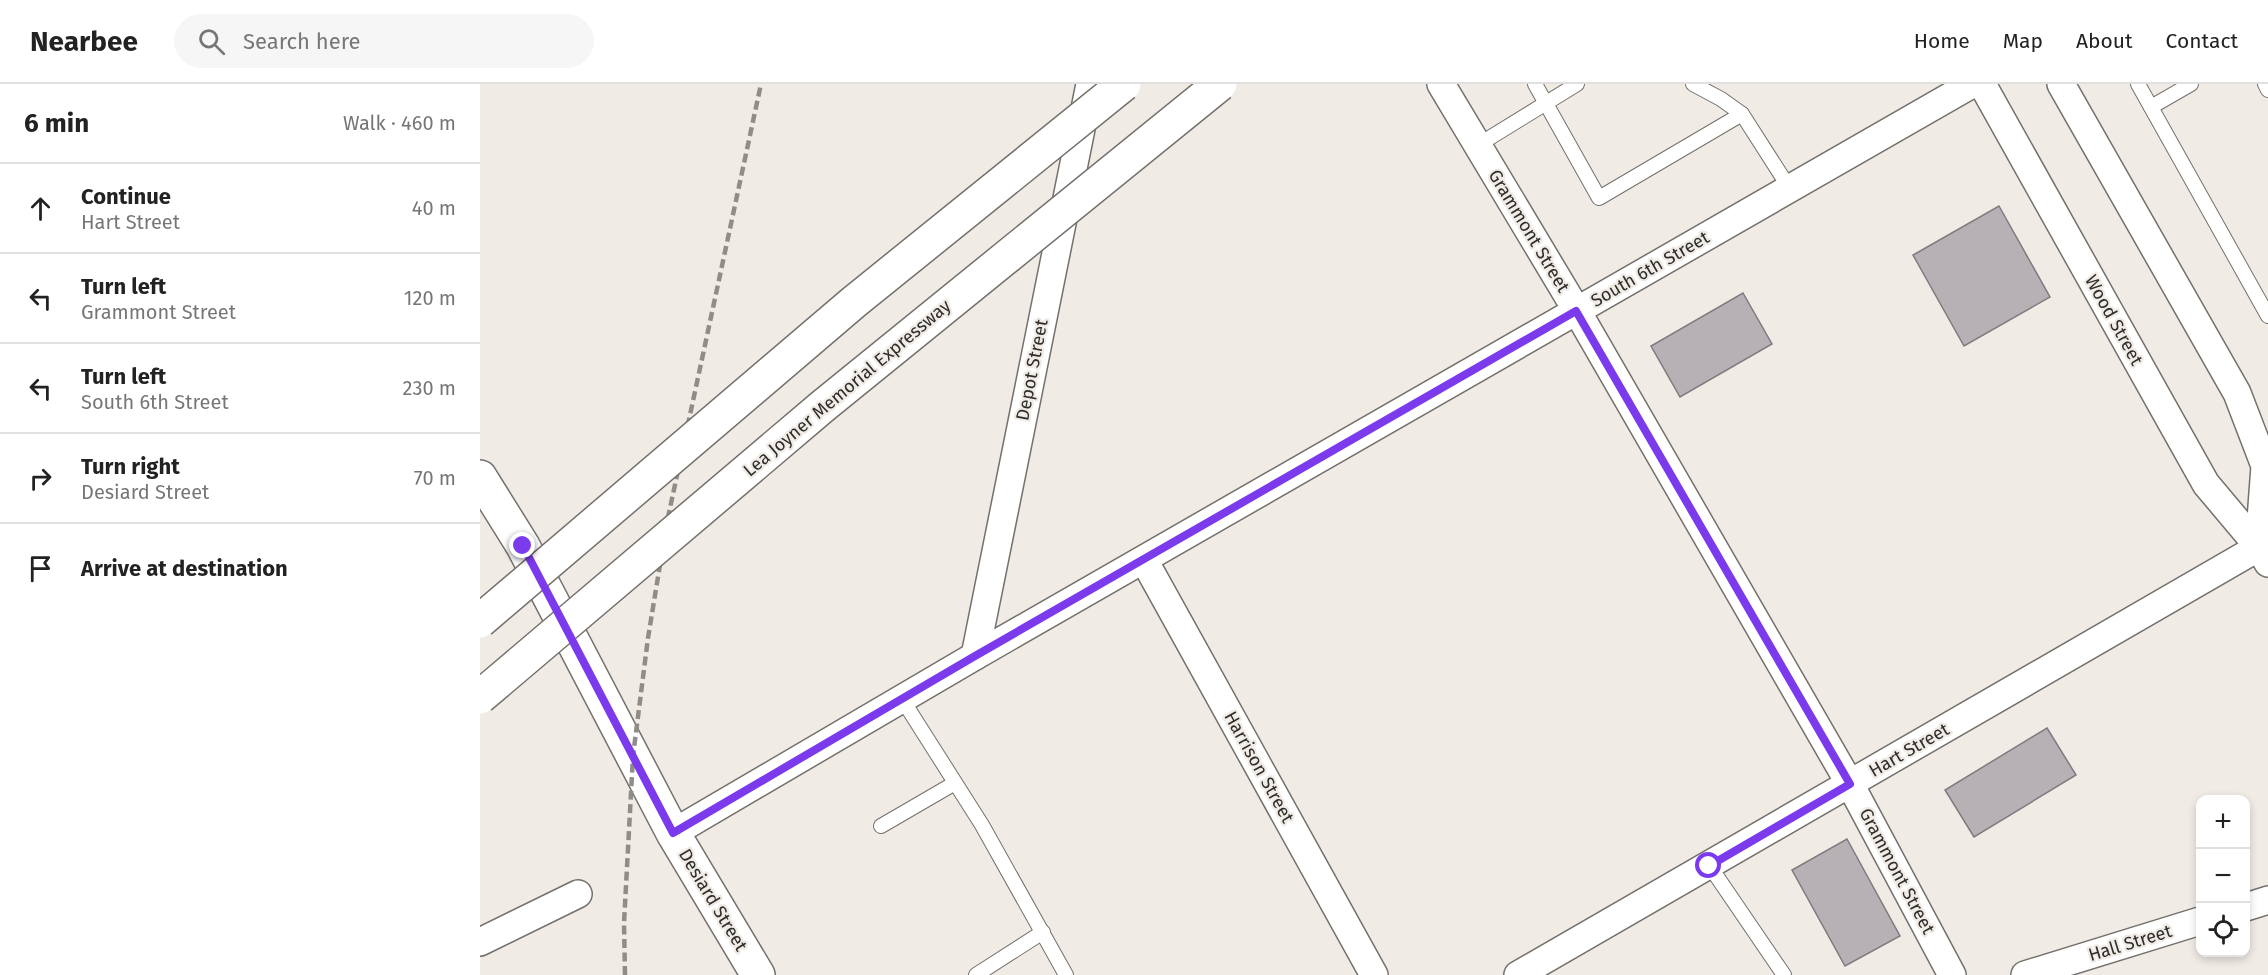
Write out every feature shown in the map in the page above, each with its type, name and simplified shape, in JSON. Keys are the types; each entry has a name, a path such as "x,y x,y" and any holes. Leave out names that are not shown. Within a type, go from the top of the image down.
{"main road":[{"path":"480,621 854,302 1124,84"},
{"name":"Lea Joyner Memorial Expressway","path":"480,697 823,406 1220,84"},
{"name":"Desiard Street","path":"480,477 523,546 673,833 758,975"}],"street":[{"name":"Depot Street","path":"975,656 1090,84"},
{"name":"Grammont Street","path":"1441,84 1576,311 1850,784 1952,975"},
{"name":"South 6th Street","path":"673,833 975,656 1972,84"},
{"name":"Wood Street","path":"1982,84 2206,484 2265,551"},
{"path":"2061,84 2237,393 2265,466 2265,551"},
{"name":"Hart Street","path":"1518,975 1850,784 2265,551"},
{"name":"Harrison Street","path":"1144,560 1374,975"},
{"path":"480,942 578,894"},
{"path":"2250,906 2268,900"},
{"name":"Hall Street","path":"2025,975 2196,922"}],"lane":[{"path":"1535,84 1599,198 1742,114"},
{"path":"1693,84 1721,99 1742,114 1790,189"},
{"path":"2138,84 2268,316"},
{"path":"2151,107 2191,84"},
{"path":"2265,84 2268,90"},
{"path":"1478,145 1572,86"},
{"path":"902,699 982,825 1066,975"},
{"path":"881,826 955,783"},
{"path":"1709,866 1784,975"},
{"path":"976,975 1043,932"}],"building":[{"path":"1999,206 2050,297 1964,346 1913,255"},
{"path":"1743,293 1772,344 1680,397 1651,346"},
{"path":"2047,728 2076,775 1974,837 1945,790"},
{"path":"1847,839 1900,936 1845,966 1792,870"}],"railway":[{"path":"625,975 624,923 633,756 648,638 667,522 761,84"}],"route":[{"path":"523,546 673,833 975,656 1576,311 1850,784 1709,866"}]}
